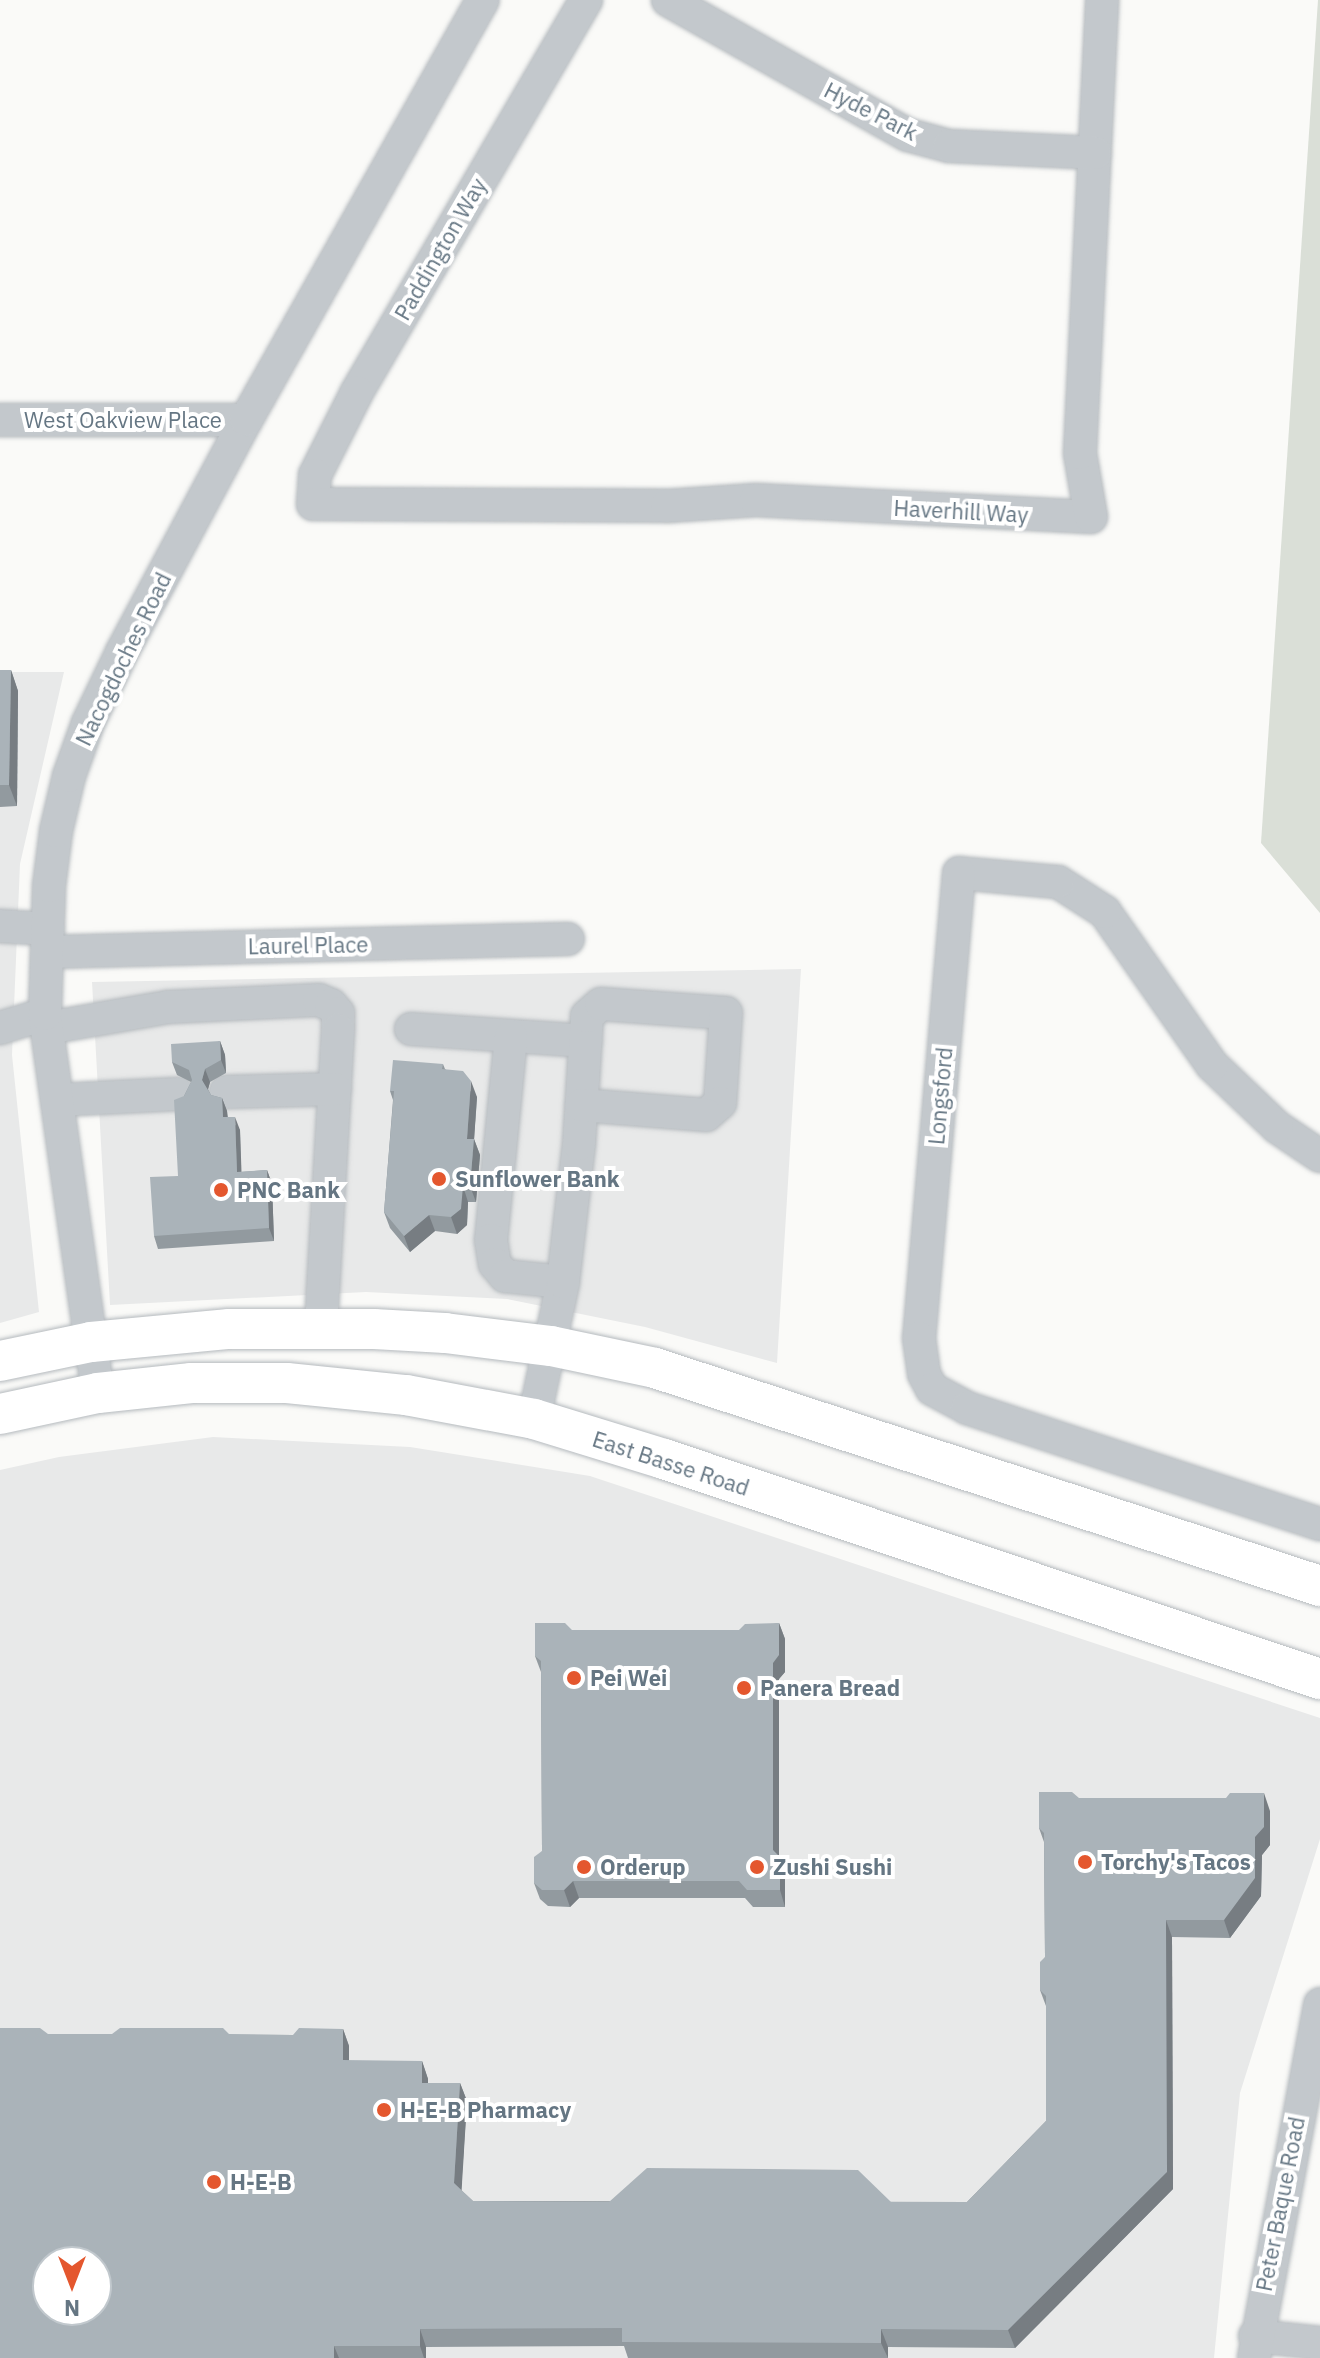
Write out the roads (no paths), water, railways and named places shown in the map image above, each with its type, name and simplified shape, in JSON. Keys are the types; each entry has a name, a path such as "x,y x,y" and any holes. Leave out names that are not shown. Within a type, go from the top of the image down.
{"main road":[{"path":"0,1361 91,1342 229,1329 445,1333 551,1346 655,1368 1320,1586"},
{"name":"East Basse Road","path":"0,1414 98,1393 191,1383 287,1383 406,1395 534,1419 664,1459 1320,1679"}],"street":[{"name":"Nacogdoches Road","path":"98,1393 46,1021 47,940 56,831 69,776 88,723 246,420 483,0"},
{"name":"Paddington Way","path":"313,504 315,475 357,392 586,0"},
{"name":"Hyde Park","path":"668,0 908,135 949,146 1095,153"},
{"name":"Haverhill Way","path":"313,504 667,506 756,500 1091,517 1080,453 1102,0"},
{"name":"West Oakview Place","path":"0,420 246,420"},
{"name":"Longsford","path":"1320,1156 1277,1127 1212,1065 1105,912 1058,882 959,873 919,1338 924,1374 932,1389 967,1408 1320,1524"},
{"name":"Laurel Place","path":"0,926 47,940 568,939"},
{"path":"0,1028 168,1007 319,1000 338,1013 321,1329"},
{"path":"534,1419 563,1282 587,1016 601,1004 726,1013 720,1103 706,1115 581,1105"},
{"path":"411,1029 586,1041"},
{"path":"511,1037 491,1240 495,1264 505,1276 563,1282"},
{"path":"226,1092 335,1089"},
{"path":"57,1100 178,1094"},
{"name":"Peter Baque Road","path":"1255,2347 1320,2004"},
{"path":"1255,2347 1320,2343"}],"place":[{"name":"Sunflower Bank","path":"439,1179"},
{"name":"PNC Bank","path":"221,1190"},
{"name":"Pei Wei","path":"574,1678"},
{"name":"Panera Bread","path":"744,1688"},
{"name":"Torchy's Tacos","path":"1085,1862"},
{"name":"Orderup","path":"584,1867"},
{"name":"Zushi Sushi","path":"757,1867"},
{"name":"H-E-B Pharmacy","path":"384,2110"},
{"name":"H-E-B","path":"214,2182"}]}
